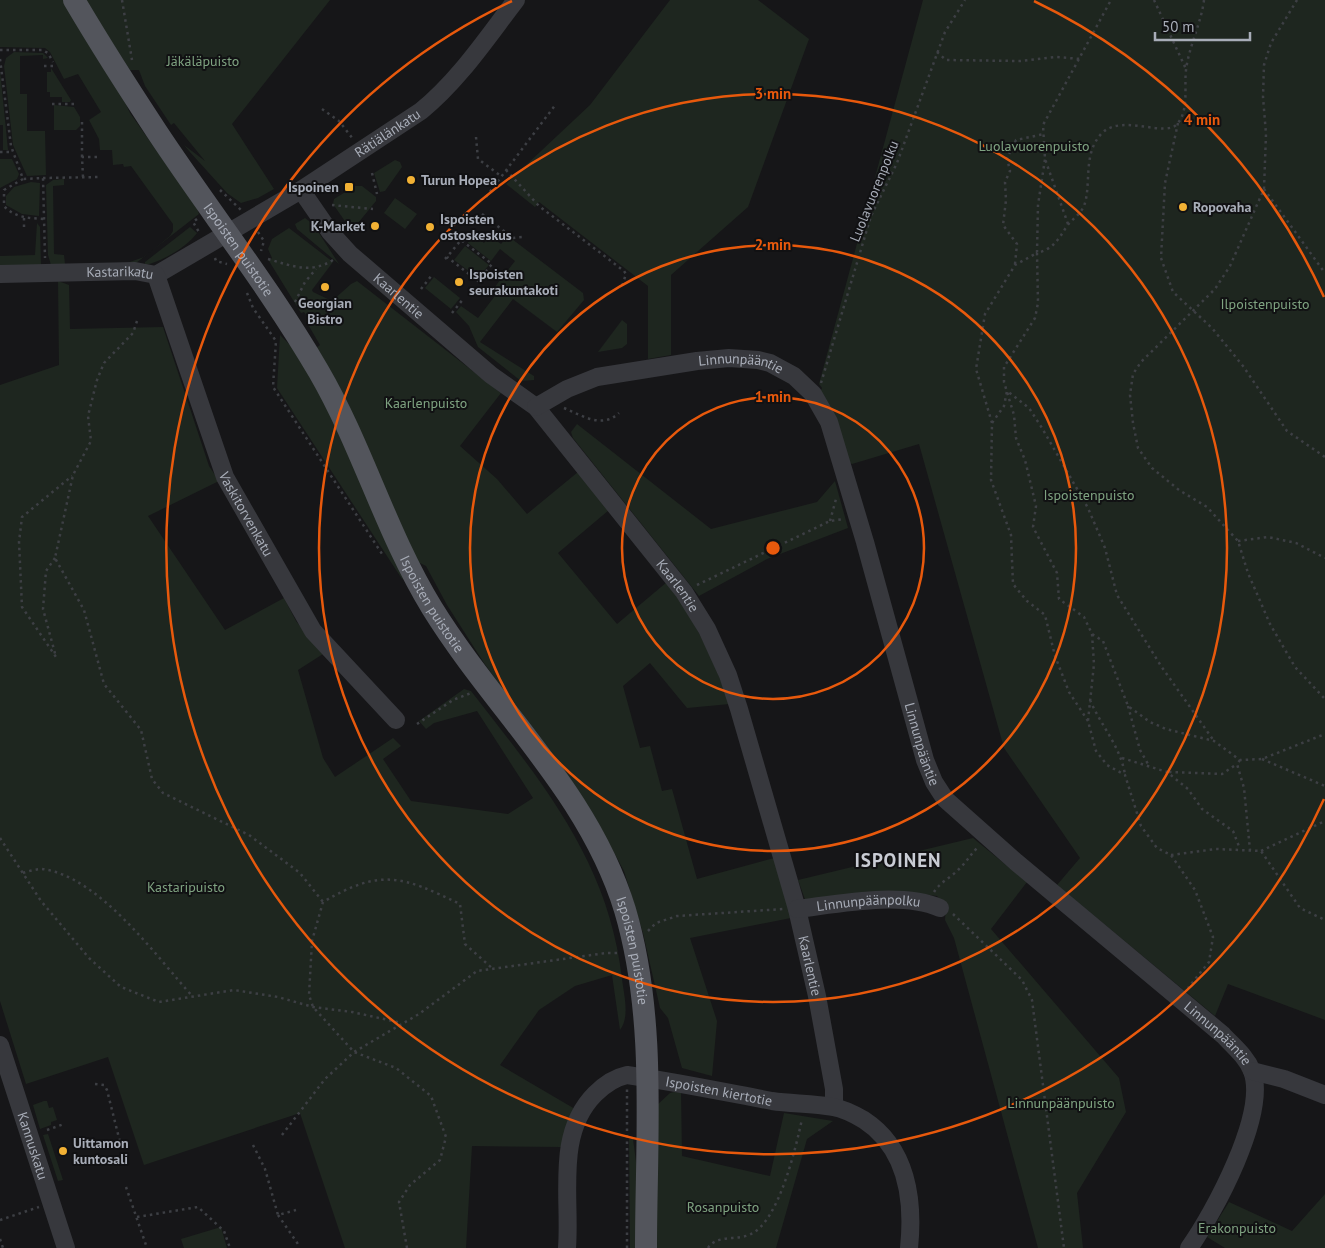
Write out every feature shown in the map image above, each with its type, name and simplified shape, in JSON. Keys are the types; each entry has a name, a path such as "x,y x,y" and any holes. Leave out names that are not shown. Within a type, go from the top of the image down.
{"main road":[{"name":"Ispoisten puistotie","path":"74,0 157,133 289,323 326,385 400,550 428,601 472,667 550,765 581,812 624,909 628,955 642,998 637,1081 646,1248"}],"street":[{"name":"Rätiälänkatu","path":"228,233 372,145 440,96 516,0"},
{"name":"Kaarlentie","path":"301,190 330,232 350,254 491,375 536,407 684,592 707,629 728,675 797,909 817,996 834,1088 834,1107"},
{"name":"Kastarikatu","path":"0,274 135,271 156,275 228,233"},
{"name":"Vaskitorvenkatu","path":"156,275 225,477 313,631 396,720"},
{"name":"Linnunpääntie","path":"536,407 566,389 597,377 697,361 729,358 750,358 770,363 794,376 813,394 830,422 929,771 945,799 987,837 1223,1035 1246,1059 1252,1071 1254,1082 1252,1110 1241,1152 1217,1203 1189,1248"},
{"name":"Linnunpäänpolku","path":"797,909 864,902 934,905"},
{"name":"Kannuskatu","path":"0,1045 66,1248"},
{"path":"1252,1071 1284,1078 1325,1094"},
{"name":"Ispoisten kiertotie","path":"568,1248 569,1147 577,1118 591,1098 609,1082 627,1076 637,1081 834,1107 852,1113 876,1128 893,1147 901,1163 911,1218 909,1248"}],"path":[{"path":"122,0 133,64"},
{"name":"Luolavuorenpolku","path":"813,394 824,378 871,216 897,163 945,32 965,0"},
{"path":"1088,721 1094,664 1092,634 1084,617 1059,599 1057,573 1033,527 1036,506 1025,460 1016,438 1014,415 1004,382 1004,366 1029,331 1038,303 1038,205 1045,159 1043,126 1081,59 1111,0"},
{"path":"1154,0 1186,69"},
{"path":"1204,0 1186,69 1184,109 1178,123 1165,183 1161,258 1173,292 1212,328 1243,366 1287,431 1325,457"},
{"path":"1297,0 1271,43 1264,65 1263,97 1266,134 1264,189 1230,266 1214,289 1141,362 1133,374 1130,395 1138,448 1152,468 1179,490 1207,507 1238,541 1248,573 1270,624 1295,667 1325,699"},
{"path":"0,50 42,50 48,53 52,62"},
{"path":"937,52 946,60 1020,61 1056,57 1081,59"},
{"path":"0,59 13,152 23,179"},
{"path":"44,66 55,66"},
{"path":"52,104 76,104"},
{"path":"486,197 556,104"},
{"path":"322,109 339,121 355,141"},
{"path":"83,177 82,122 84,119"},
{"path":"1015,265 1050,250 1068,224 1078,216 1084,205 1092,151 1102,133 1114,126 1129,124 1172,128 1178,123"},
{"path":"1044,134 1016,140 1007,158 1010,171 1005,182 1006,200 1003,225 1017,244 1015,265 986,314 976,368 992,424 990,480 1011,535 1013,584 1027,601 1045,615 1055,656 1069,692 1088,721 1096,751 1107,765 1125,775"},
{"path":"476,137 478,159 501,176"},
{"path":"0,152 13,152"},
{"path":"82,157 98,157"},
{"path":"1045,159 1068,224"},
{"path":"506,170 539,206 624,271 626,274 622,286"},
{"path":"372,173 377,194"},
{"path":"44,219 24,218 9,212 2,206 1,194 4,190 23,179 98,177"},
{"path":"43,178 46,266"},
{"path":"214,184 238,206"},
{"path":"1264,189 1325,273"},
{"path":"332,205 373,209"},
{"path":"482,214 513,238 522,237"},
{"path":"24,218 24,231"},
{"path":"461,240 492,264 478,281 446,258 461,240"},
{"path":"262,251 264,241"},
{"path":"266,259 303,268 317,268"},
{"path":"294,306 306,282 317,268 333,260"},
{"path":"421,289 432,275"},
{"path":"452,313 464,298"},
{"path":"73,475 22,517 19,542 22,607 56,657 43,609 46,572 55,558 73,475 91,441 88,416 97,380 104,363 133,333 137,321"},
{"path":"992,424 1004,406 1006,391"},
{"path":"1006,391 1029,408 1042,428 1088,508 1105,548 1117,595 1161,666 1214,741 1240,760 1262,759 1325,734"},
{"path":"560,406 598,422 613,419 619,413"},
{"path":"830,521 837,496"},
{"path":"684,592 830,521 858,517"},
{"path":"1238,541 1268,537 1296,543 1325,558"},
{"path":"55,558 84,610 104,684 141,730 152,779 163,793 249,835 300,873 323,902"},
{"path":"1092,634 1102,641 1128,706 1140,750 1149,766"},
{"path":"416,724 453,700 475,691"},
{"path":"1090,699 1098,718 1122,758 1125,775 1141,826 1157,848 1171,855 1196,890 1213,937 1209,962 1188,988 1184,1004"},
{"path":"1128,706 1150,722 1166,729 1214,741"},
{"path":"1122,758 1167,772 1222,774 1240,760"},
{"path":"1262,759 1325,786"},
{"path":"1237,764 1244,788 1250,850"},
{"path":"1167,772 1188,789 1202,809 1233,831 1240,850"},
{"path":"1171,855 1216,849 1261,851 1325,821"},
{"path":"987,837 967,856 962,867 938,886 934,905 962,921 1022,980 1032,1000 1064,1248"},
{"path":"0,838 41,901 89,958 121,987 159,1002 234,990 278,997 313,1007 352,1012 402,1023"},
{"path":"1261,851 1300,908 1325,920"},
{"path":"23,872 41,869 70,877 97,894 112,906 193,998"},
{"path":"407,1248 399,1202 410,1185 440,1160 446,1137 430,1096 396,1068 354,1052 313,1007 309,996 312,941 323,902 348,887 388,878 421,885 460,904 465,944 493,969"},
{"path":"282,1136 325,1079 354,1052 419,1014 477,971 606,952 628,955 656,923 677,916 797,909"},
{"path":"627,1248 637,1081"},
{"path":"95,1084 104,1086 107,1090 120,1142"},
{"path":"708,1248 715,1242 752,1234 764,1222 775,1204 784,1180 796,1143 804,1104"},
{"path":"46,1130 64,1124"},
{"path":"254,1145 265,1169 278,1215 300,1247"},
{"path":"126,1187 147,1248"},
{"path":"0,1220 43,1206"},
{"path":"137,1217 198,1207 224,1231 230,1248"},
{"path":"278,1215 296,1210"},
{"path":"0,1240 3,1248"}],"green space":[{"path":"0,0 66,0 121,94 130,113 197,208 199,214 151,251 170,236 173,231 173,224 131,166 124,167 123,164 113,165 112,150 100,150 99,139 89,120 101,112 78,74 64,79 50,52 45,48 0,47"},
{"name":"Jäkäläpuisto","path":"84,0 330,0 232,124 274,189 258,198 241,203 227,193 184,145 205,161 174,123 171,125 145,86 139,70 130,70"},
{"path":"670,0 758,0 809,39 748,207 671,275 671,355 648,359 648,286 539,202 535,207 506,184 590,105"},
{"path":"923,0 1325,0 1325,1020 1228,984 1215,1016 1057,885 1080,858 1004,748 919,444 852,464 849,462 820,392 822,388 819,384"},
{"path":"14,52 43,53 48,58 43,59 43,55 20,56 20,94 27,94 27,131 45,131 46,175 27,176 13,145 4,66 6,58"},
{"path":"51,68 71,100 70,102 62,102 62,97 50,97 50,92 47,92 47,72 51,72"},
{"path":"0,70 8,150 3,150 3,125 0,125"},
{"path":"54,105 74,107 80,117 80,126 76,130 54,130"},
{"path":"0,159 12,159 19,174 17,179 0,188"},
{"path":"395,160 400,162 402,167 385,191 380,192 374,173"},
{"path":"64,179 64,185 53,186 54,254 64,255 65,264 51,265 48,255 46,185 53,180"},
{"path":"31,182 40,183 39,216 22,214 6,205 6,196 14,187"},
{"path":"355,186 362,186 376,197 376,201 354,228 349,227 333,204 334,199"},
{"path":"395,198 417,214 405,229 384,213"},
{"path":"305,218 313,224 339,264 297,229 295,224"},
{"path":"37,223 40,227 41,265 0,265 0,256 35,255"},
{"path":"190,227 197,233 193,238 166,257 145,265 145,262"},
{"name":"Kaarlenpuisto","path":"289,228 333,262 312,290 313,292 332,301 357,281 501,393 460,446 497,479 527,514 578,472 609,510 558,553 617,624 667,582 703,641 730,704 687,708 650,663 623,686 640,748 650,746 662,791 672,789 697,879 774,858 791,918 690,938 717,1021 712,1076 682,1068 668,1018 660,1008 643,933 624,871 592,812 484,663 447,605 426,566 414,560 316,348 320,345 306,321 309,319 304,312 301,313 269,261 272,258 268,249 272,239"},
{"path":"472,233 484,243 490,236 501,244 508,236 583,293 584,300 557,332 513,299 480,342 534,376 534,380 521,381 478,347 469,326 456,312 461,306 478,318 498,292 494,288 515,261 500,249 491,261 468,243 467,238"},
{"path":"465,246 489,265 478,278 454,260"},
{"path":"143,257 136,263 127,263"},
{"path":"434,277 460,298 451,309 425,288"},
{"name":"Kastaripuisto","path":"58,281 69,285 70,329 163,327 209,466 219,481 148,516 225,630 284,598 296,621 323,654 298,670 323,758 335,777 393,738 401,746 383,759 411,801 508,814 533,798 477,711 434,723 426,729 419,721 464,689 471,691 522,757 568,824 587,860 603,897 615,936 622,979 626,1006 623,1025 620,1030 612,975 575,986 539,1010 500,1065 575,1109 562,1147 472,1146 466,1248 345,1248 300,1113 144,1165 108,1057 26,1084 0,1001 0,385 59,365"},
{"path":"622,320 627,324 627,344 622,348 598,352"},
{"path":"280,335 290,345 314,378 405,577 402,579 277,388"},
{"path":"577,424 711,529 817,502 835,481 848,528 767,559 699,596 573,438 571,432"},
{"name":"Linnunpäänpuisto","path":"973,838 1027,882 991,929 1119,1078 1126,1112 1077,1193 1083,1248 1038,1248 954,938 945,920 946,905 937,896 905,892 806,902 798,880"},
{"name":"Rosanpuisto","path":"681,1090 682,1156 770,1176 784,1113 833,1121 807,1139 776,1248 655,1248 657,1105 670,1093"},
{"path":"47,1101 49,1108 53,1107 57,1120 51,1122 51,1125 40,1129 33,1105"},
{"path":"48,1134 63,1180 58,1181 43,1135"},
{"path":"629,1139 633,1139 637,1169 639,1248 630,1248"},
{"name":"Erakonpuisto","path":"1325,1194 1325,1248 1225,1248 1207,1237 1229,1202 1292,1231"},
{"path":"221,1227 227,1248 184,1248 181,1239"}],"place":[{"name":"Turun Hopea","path":"411,180"},
{"name":"Ispoinen","path":"349,187"},
{"name":"Ropovaha","path":"1183,207"},
{"name":"K-Market","path":"375,226"},
{"name":"Ispoisten ostoskeskus","path":"430,227"},
{"name":"Ispoisten seurakuntakoti","path":"459,282"},
{"name":"Georgian Bistro","path":"325,287"},
{"name":"Uittamon kuntosali","path":"63,1151"}],"district":[{"name":"ISPOINEN","path":"898,860"}],"park label":[{"name":"Luolavuorenpuisto","path":"1034,146"},
{"name":"Ilpoistenpuisto","path":"1265,304"},
{"name":"Ispoistenpuisto","path":"1089,495"}]}
